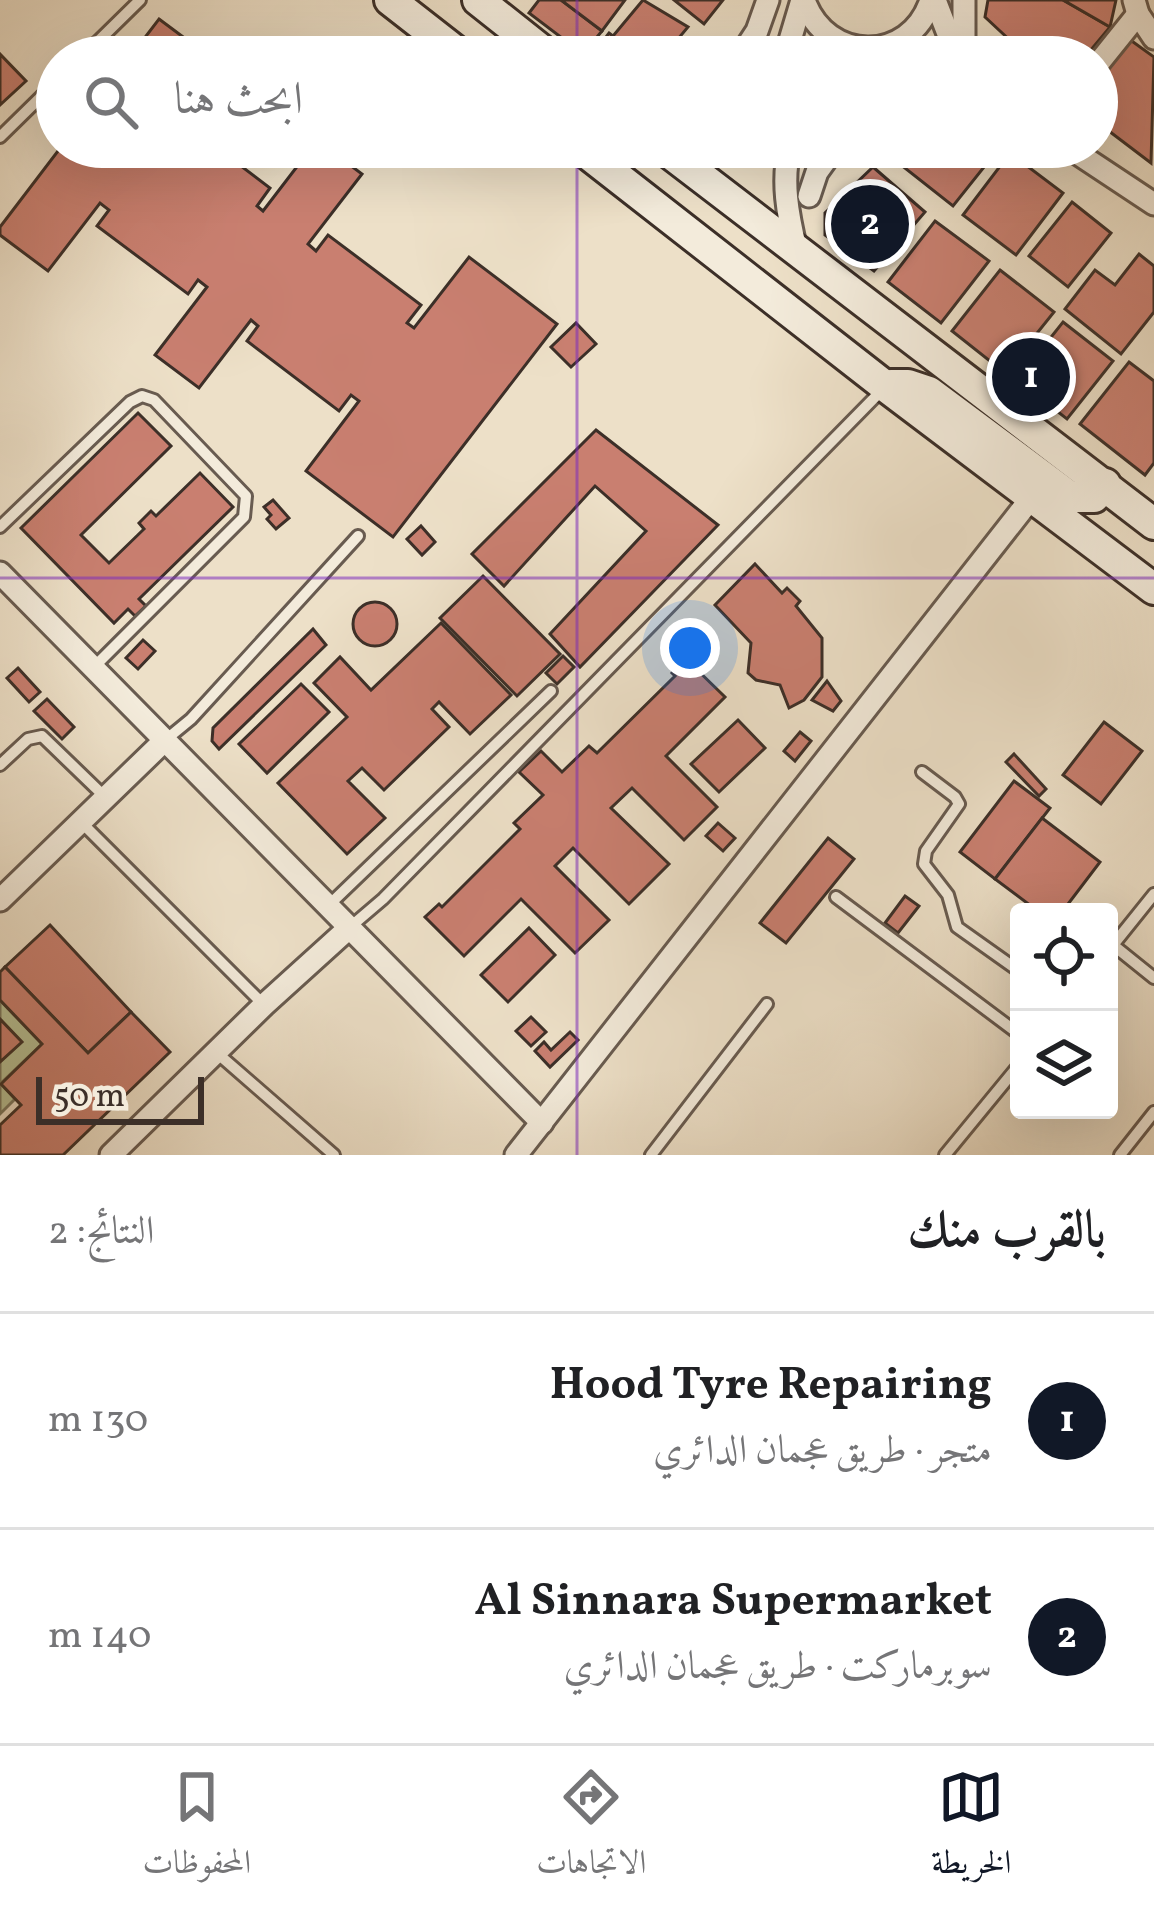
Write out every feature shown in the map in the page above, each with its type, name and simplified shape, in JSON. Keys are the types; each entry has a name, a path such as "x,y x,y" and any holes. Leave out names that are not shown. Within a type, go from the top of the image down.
{"main road":[{"path":"390,0 436,36"},
{"path":"478,0 509,16 529,36"},
{"path":"606,168 1154,589"},
{"path":"690,168 1154,524"},
{"path":"885,386 908,385 929,392 1070,497 1094,497 1105,484"}],"street":[{"path":"754,36 768,0"},
{"path":"803,0 828,36"},
{"path":"792,36 803,0"},
{"path":"907,36 933,0"},
{"path":"933,0 951,36"},
{"path":"962,36 964,0"},
{"path":"1116,36 1136,7 1154,38"},
{"path":"786,168 796,249"},
{"path":"809,196 820,168"},
{"path":"1100,168 1154,204"},
{"path":"516,1155 1032,497"},
{"path":"0,573 542,1123"},
{"path":"0,900 163,742"},
{"path":"111,1155 350,928"}],"lane":[{"path":"103,36 140,0"},
{"path":"0,137 36,102"},
{"path":"350,928 885,386"},
{"path":"0,527 130,402 142,396 154,400 246,496 244,517 93,668"},
{"path":"163,742 191,718 358,536"},
{"path":"327,906 551,691"},
{"path":"0,765 28,739 42,736 104,796"},
{"path":"922,772 959,804 926,851 924,864 948,895 957,927 1010,965"},
{"path":"80,820 264,1005"},
{"path":"1118,939 1154,894"},
{"path":"836,897 1010,1027"},
{"path":"1118,953 1154,978"},
{"path":"651,1155 767,1004"},
{"path":"217,1053 334,1155"},
{"path":"945,1155 1010,1076"},
{"path":"1120,1155 1154,1112"}],"green space":[{"path":"0,1000 42,1044 1,1083 15,1099 0,1114 0,1062 21,1042 0,1019"}],"building":[{"path":"539,0 561,0 602,31 598,36 559,36 529,13"},
{"path":"561,0 625,0 602,31"},
{"path":"643,0 688,27 680,36 613,36"},
{"path":"674,0 723,0 704,24"},
{"path":"988,0 1063,0 1110,27 1102,36 1005,36 985,17"},
{"path":"1063,0 1116,0 1110,27"},
{"path":"159,19 182,36 146,36"},
{"path":"1129,39 1154,57 1151,163 1118,138 1118,53"},
{"path":"0,54 26,81 0,105"},
{"path":"45,168 244,168 270,188 257,206 263,211 296,168 354,168 362,174 308,244 316,251 328,235 421,305 407,323 414,328 469,257 557,324 393,537 306,471 359,401 351,395 339,411 247,341 258,326 251,320 199,388 155,355 207,287 198,280 188,294 97,226 109,210 100,203 48,271 0,235 0,227"},
{"path":"872,168 925,212 874,271 825,235 825,213"},
{"path":"905,168 983,168 953,206"},
{"path":"999,168 1030,168 1063,193 1016,255 963,215"},
{"path":"1072,202 1111,233 1068,287 1029,256"},
{"path":"935,221 989,261 941,323 888,282"},
{"path":"1139,254 1154,266 1154,312 1121,354 1065,309 1095,270 1115,285"},
{"path":"1000,270 1054,312 1005,373 952,331"},
{"path":"1063,322 1113,361 1067,419 1017,380"},
{"path":"576,323 596,344 571,367 551,347"},
{"path":"1129,362 1154,381 1154,463 1145,475 1080,424"},
{"path":"138,413 171,446 81,535 109,563 144,529 139,523 151,511 156,516 200,473 233,507 139,599 146,606 135,616 128,609 114,623 21,528"},
{"path":"596,430 718,525 580,667 550,634 646,531 595,486 504,586 472,554"},
{"path":"273,500 289,518 276,529 264,507"},
{"path":"421,526 435,542 422,555 407,539"},
{"path":"755,564 782,593 787,588 800,601 796,606 822,638 822,677 804,700 789,708 780,685 756,680 748,673 751,643 715,605"},
{"path":"483,576 560,654 517,696 440,618"},
{"path":"375,602 390,609 397,624 390,639 375,646 360,639 353,624 360,609"},
{"path":"441,623 511,695 470,734 439,702 432,709 449,727 384,790 362,768 348,781 385,818 347,854 278,783 347,717 314,683 340,657 371,690"},
{"path":"313,629 326,645 219,749 212,741 213,728"},
{"path":"143,640 155,651 138,669 126,658"},
{"path":"563,656 574,667 557,684 546,673"},
{"path":"686,659 725,697 666,756 717,807 684,840 632,788 611,808 669,864 629,904 573,848 555,866 609,920 575,953 521,899 464,956 425,917 439,904 442,907 520,829 514,823 543,795 519,772 541,751 562,772 589,746 597,753 675,676 672,673"},
{"path":"18,668 40,692 29,702 7,678"},
{"path":"827,681 841,701 833,711 812,700"},
{"path":"301,684 329,712 267,773 239,744"},
{"path":"47,699 74,727 62,739 34,711"},
{"path":"738,720 765,748 719,792 691,764"},
{"path":"1104,722 1142,751 1101,804 1063,775"},
{"path":"800,732 811,741 795,761 784,751"},
{"path":"1014,754 1046,789 1039,796 1006,762"},
{"path":"1014,781 1050,808 995,879 960,852"},
{"path":"1042,818 1100,862 1069,903 1027,903 995,879"},
{"path":"718,823 735,838 723,851 706,836"},
{"path":"828,838 854,859 786,943 760,923"},
{"path":"905,896 919,906 898,933 885,923"},
{"path":"50,925 131,1012 88,1053 5,967"},
{"path":"529,928 555,955 508,1002 481,975"},
{"path":"5,967 88,1053 131,1012 170,1052 63,1155 0,1155 0,1125 21,1105 1,1084 42,1044 0,1000 0,972"},
{"path":"531,1017 546,1032 531,1046 516,1031"},
{"path":"0,1019 22,1042 0,1062"},
{"path":"570,1032 578,1040 550,1067 535,1051 544,1042 551,1050"}],"place":[{"name":"Al Sinnara Supermarket","path":"870,224"},
{"name":"Hood Tyre Repairing","path":"1031,377"}]}
